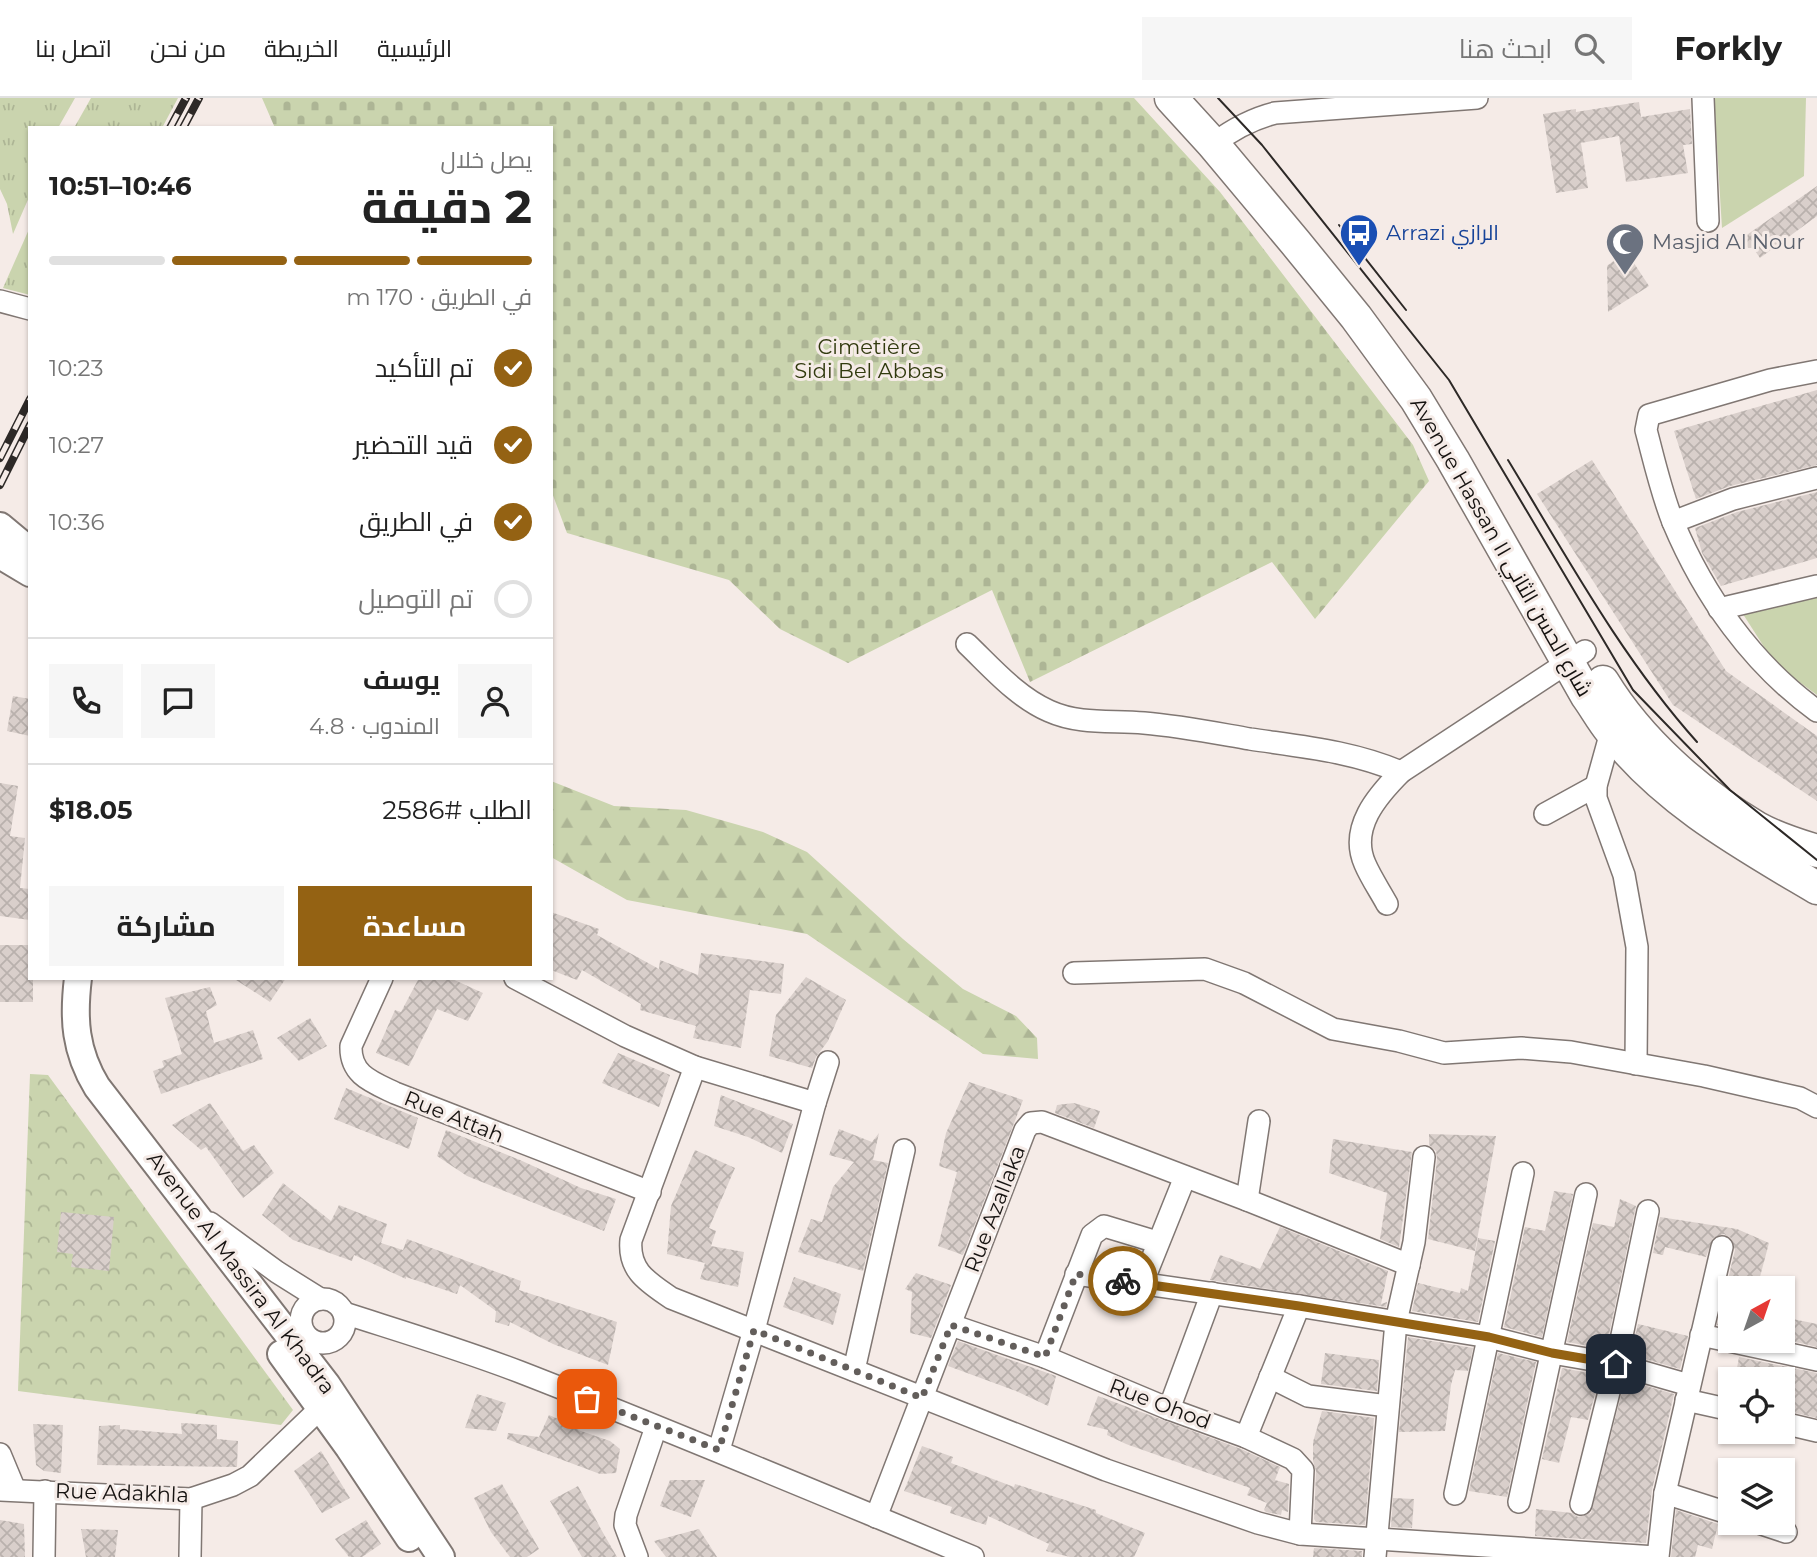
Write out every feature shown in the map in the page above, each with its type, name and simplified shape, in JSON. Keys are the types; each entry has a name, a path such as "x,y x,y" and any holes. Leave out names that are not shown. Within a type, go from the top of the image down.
{"highway":[{"name":"Avenue Hassan II شارع الحسن الثاني","path":"1171,98 1221,138"},
{"name":"Avenue Hassan II شارع الحسن الثاني","path":"1197,98 1221,138 1416,399 1576,657 1611,732 1671,793 1708,821 1817,888"},
{"name":"Avenue Hassan II شارع الحسن الثاني","path":"1576,657 1650,742 1724,806 1759,829 1817,851"}],"main road":[{"path":"0,526 19,564"},
{"path":"0,542 19,564"},
{"name":"Avenue Al Massira Al Khadra","path":"61,980 61,1037 78,1083 223,1272 293,1342"},
{"name":"Avenue Al Massira Al Khadra","path":"78,980 75,1024 88,1072 293,1342 421,1557"},
{"name":"Avenue Al Massira Al Khadra","path":"328,1402 441,1557"}],"street":[{"path":"1221,138 1252,119 1275,113 1477,98"},
{"path":"1703,98 1708,221"},
{"path":"0,301 28,308"},
{"path":"1817,371 1770,380 1649,415 1646,430 1673,522 1718,609 1770,671 1790,691 1817,711"},
{"path":"1673,522 1733,499 1817,478"},
{"path":"1718,609 1817,586"},
{"path":"967,644 1031,702 1049,712 1069,718 1145,723 1342,752 1401,772"},
{"path":"1387,904 1364,862 1361,838 1366,814 1380,793 1401,772 1576,657"},
{"path":"1611,732 1596,786 1596,798 1624,875 1637,947 1636,1064"},
{"path":"1545,814 1596,786"},
{"path":"1074,972 1205,970 1244,984 1333,1029 1399,1041 1444,1053 1521,1048 1571,1052 1704,1076 1800,1098 1817,1107"},
{"name":"Rue Attah","path":"381,980 351,1046 351,1056 361,1076 395,1093 650,1192"},
{"path":"519,980 625,1036 695,1067 815,1103"},
{"path":"719,1450 828,1062"},
{"path":"695,1067 631,1240 631,1261 649,1283 671,1298 1186,1499 1300,1534 1375,1548 1657,1557 1665,1493 1722,1247"},
{"path":"1248,1200 1259,1121"},
{"name":"Rue Azallaka","path":"876,1517 1025,1130 1031,1123 1042,1122 1248,1200 1409,1265"},
{"path":"854,1370 904,1150"},
{"path":"1375,1548 1396,1322 1409,1265 1424,1157"},
{"path":"1455,1494 1523,1173"},
{"path":"1142,1284 1185,1177"},
{"path":"1519,1503 1586,1194"},
{"path":"193,1209 265,1264 320,1299 334,1302 344,1313 519,1372 719,1450 973,1557"},
{"path":"1581,1504 1616,1364 1648,1211"},
{"path":"1045,1357 1076,1274 1092,1236 1099,1228 1104,1226 1157,1242"},
{"path":"1076,1274 1489,1337 1552,1353 1616,1364 1718,1405"},
{"path":"1169,1409 1212,1293"},
{"path":"320,1299 310,1303 303,1311 293,1342 332,1341 341,1334 345,1324 344,1313"},
{"path":"1246,1437 1299,1306"},
{"name":"Rue Ohod","path":"951,1325 1045,1357 1169,1409 1246,1437 1293,1459 1303,1470 1300,1534"},
{"path":"1701,1335 1817,1360"},
{"path":"1270,1377 1308,1396 1388,1406"},
{"name":"Rue Adakhla","path":"7,1490 191,1499 233,1485 250,1476 328,1402"},
{"path":"1795,1425 1817,1430"},
{"path":"637,1557 625,1525 626,1515 656,1427"},
{"path":"0,1454 7,1490"},
{"path":"44,1557 46,1491"},
{"path":"1665,1493 1718,1510"},
{"path":"190,1557 191,1499"}],"green space":[{"path":"0,98 75,98 59,126 28,126 28,200 13,234 7,204 0,189"},
{"path":"91,98 178,98 163,126 75,126"},
{"name":"Cimetière Sidi Bel Abbas","path":"262,98 1134,98 1220,192 1413,445 1429,481 1315,619 1272,562 1030,682 992,590 848,663 780,629 729,580 567,533 553,495 553,126 274,126"},
{"path":"1714,98 1806,98 1804,176 1722,228"},
{"path":"28,232 28,294 3,288"},
{"path":"1817,595 1817,695 1775,664 1741,611"},
{"path":"553,782 614,806 686,810 763,832 807,852 963,989 1016,1016 1037,1038 1038,1059 983,1054 807,934 627,900 553,858"},
{"path":"30,1074 48,1075 293,1410 281,1425 18,1391"}],"building":[{"path":"1639,102 1641,117 1690,109 1692,144 1683,145 1688,173 1626,182 1619,136 1581,143 1588,188 1556,193 1543,114 1576,109 1576,112"},
{"path":"1817,186 1817,216 1760,258 1753,248 1748,248 1741,239"},
{"name":"Masjid Al Nour","path":"1626,251 1649,286 1608,312 1607,266"},
{"path":"1817,390 1817,465 1730,486 1696,499 1674,431"},
{"path":"1592,460 1726,671 1817,736 1817,801 1673,705 1537,494"},
{"path":"1817,492 1817,558 1721,586 1702,553 1695,528 1737,512"},
{"path":"13,696 28,699 28,736 7,731"},
{"path":"0,783 18,786 10,836 25,838 20,888 28,889 28,920 0,916"},
{"path":"553,913 599,929 597,935 659,969 660,960 698,975 701,953 784,964 781,994 750,990 741,1048 693,1038 696,1026 640,1010 641,1004 582,970 577,980 553,971"},
{"path":"0,945 28,945 28,980 33,980 33,1002 0,1002"},
{"path":"806,977 846,1000 828,1041 816,1057 812,1068 769,1056 776,1015"},
{"path":"236,980 285,980 270,1002"},
{"path":"418,980 454,980 483,993 468,1021 437,1009 409,1066 376,1053 395,1010 401,1012"},
{"path":"210,987 217,1005 206,1011 214,1043 253,1030 263,1059 161,1094 153,1071 164,1067 162,1061 182,1054 165,998"},
{"path":"310,1018 327,1046 299,1061 277,1038"},
{"path":"618,1053 670,1075 659,1107 602,1083"},
{"path":"969,1082 1023,1100 963,1255 938,1246 957,1172 939,1166 946,1133"},
{"path":"346,1088 418,1118 409,1149 334,1119"},
{"path":"721,1095 793,1124 782,1153 748,1137 714,1126"},
{"path":"210,1103 243,1151 254,1145 274,1173 243,1198 206,1147 201,1150 172,1125"},
{"path":"1074,1103 1100,1111 1094,1128 1055,1113 1057,1105"},
{"path":"839,1129 872,1142 879,1133 873,1160 888,1163 863,1271 798,1252 811,1219 822,1222 833,1187 854,1162 829,1155"},
{"path":"446,1130 581,1188 616,1199 604,1231 467,1176 437,1156"},
{"path":"1429,1134 1496,1136 1475,1251 1428,1239 1437,1159 1436,1151 1429,1145"},
{"path":"1333,1139 1412,1152 1399,1247 1380,1239 1387,1193 1329,1173"},
{"path":"695,1150 735,1168 709,1228 716,1231 711,1246 744,1252 738,1287 700,1279 705,1263 667,1254 671,1206"},
{"path":"283,1183 331,1221 339,1205 387,1224 381,1243 403,1250 407,1239 521,1281 519,1290 617,1322 608,1365 553,1344 510,1322 509,1326 495,1322 496,1311 460,1285 457,1294 406,1279 354,1255 352,1261 293,1240 262,1215"},
{"path":"1554,1191 1573,1194 1542,1337 1504,1327 1525,1227 1545,1231"},
{"path":"1620,1199 1636,1206 1606,1349 1567,1342 1593,1223 1614,1227"},
{"path":"61,1212 114,1217 109,1271 71,1267 73,1254 57,1252"},
{"path":"1660,1217 1737,1229 1769,1243 1760,1276 1729,1276 1735,1250 1731,1238 1724,1234 1713,1238 1706,1257 1665,1247 1663,1255 1653,1253"},
{"path":"1280,1227 1388,1271 1381,1304 1387,1302 1386,1307 1210,1280 1220,1255 1260,1269"},
{"path":"1478,1238 1495,1241 1478,1322 1412,1311 1418,1283 1460,1293 1461,1288 1468,1291"},
{"path":"916,1273 951,1285 931,1338 910,1333 912,1292 905,1289"},
{"path":"794,1277 841,1294 833,1325 783,1307"},
{"path":"1796,1320 1817,1324 1817,1347 1796,1342"},
{"path":"1638,1324 1688,1336 1680,1369 1631,1355"},
{"path":"1408,1337 1473,1348 1468,1371 1455,1370 1445,1431 1399,1432"},
{"path":"958,1341 1056,1376 1048,1406 948,1366"},
{"path":"1325,1353 1379,1360 1377,1391 1321,1384"},
{"path":"1498,1353 1536,1362 1507,1497 1469,1491"},
{"path":"1739,1357 1788,1367 1737,1367"},
{"path":"1562,1368 1600,1375 1588,1420 1571,1417 1559,1463 1542,1459"},
{"path":"1795,1368 1817,1373 1817,1418 1795,1413"},
{"path":"1625,1380 1674,1394 1652,1490 1646,1543 1535,1536 1536,1509 1572,1513 1578,1517 1591,1513"},
{"path":"477,1394 506,1403 496,1431 465,1428"},
{"path":"1098,1396 1241,1449 1280,1467 1275,1480 1289,1484 1288,1512 1282,1510 1281,1515 1266,1512 1264,1510 1267,1503 1247,1495 1250,1488 1126,1444 1107,1435 1108,1430 1087,1425"},
{"path":"1322,1411 1374,1418 1365,1525 1316,1522 1314,1519 1316,1471 1313,1442"},
{"path":"549,1415 579,1428 578,1430 610,1441 620,1449 616,1473 600,1474 507,1439 508,1433 539,1437"},
{"path":"181,1423 217,1425 217,1439 238,1441 237,1467 97,1465 99,1426 120,1425 120,1429 182,1434"},
{"path":"33,1424 63,1425 61,1473 44,1471 36,1465"},
{"path":"922,1446 953,1457 951,1463 1014,1487 1015,1484 1096,1510 1096,1513 1145,1533 1134,1557 1070,1557 1046,1551 1049,1544 988,1516 986,1525 950,1513 952,1507 904,1491"},
{"path":"321,1451 350,1498 322,1513 294,1471"},
{"path":"670,1480 705,1480 691,1517 660,1506"},
{"path":"502,1484 539,1549 527,1557 510,1557 491,1532 474,1498"},
{"path":"578,1486 617,1557 582,1557 550,1501"},
{"path":"1393,1498 1414,1499 1412,1528 1391,1527"},
{"path":"1676,1510 1718,1524 1712,1549 1698,1545 1695,1557 1671,1557"},
{"path":"0,1520 24,1524 25,1557 0,1557"},
{"path":"366,1520 381,1544 362,1557 349,1557 335,1539"},
{"path":"81,1529 118,1530 115,1557 86,1557"},
{"path":"699,1529 717,1557 666,1557 654,1541"},
{"path":"1314,1548 1362,1551 1362,1557 1313,1557"}],"tram line":[{"path":"1218,98 1262,145 1449,380 1633,690 1730,790 1817,860"},
{"path":"1339,225 1406,310"},
{"path":"1508,460 1619,641 1697,742"}],"railway":[{"path":"171,126 186,98"},
{"path":"184,126 199,98"},
{"path":"0,458 28,403"},
{"path":"0,485 28,429"}],"way so far":[{"path":"587,1399 719,1450 754,1330 922,1398 951,1325 1045,1357 1076,1274 1123,1281"}],"place":[{"name":"Arrazi الرازي","path":"1359,267"},
{"name":"Masjid Al Nour","path":"1625,276"}],"route":[{"path":"1123,1281 1489,1337 1552,1353 1616,1364"}]}
